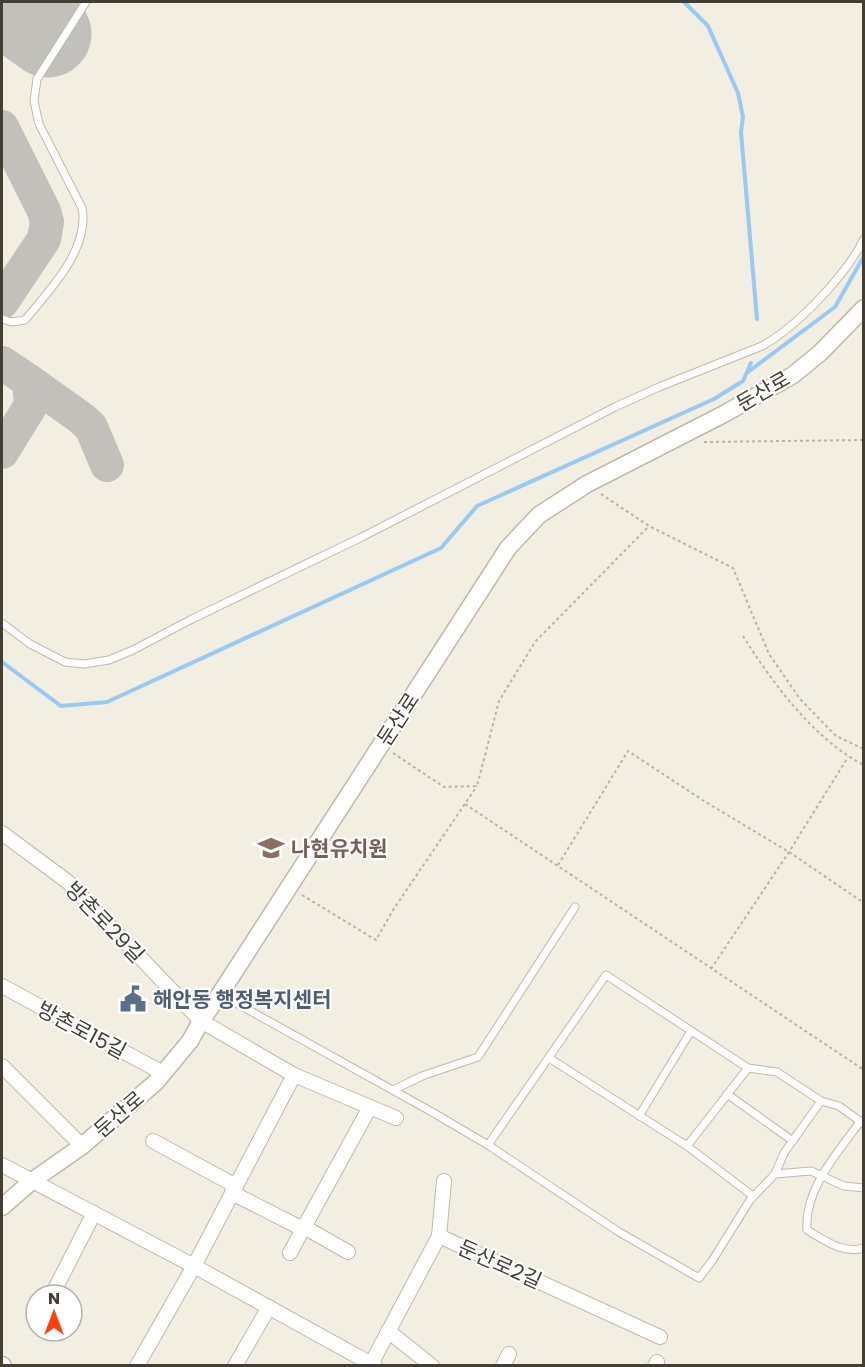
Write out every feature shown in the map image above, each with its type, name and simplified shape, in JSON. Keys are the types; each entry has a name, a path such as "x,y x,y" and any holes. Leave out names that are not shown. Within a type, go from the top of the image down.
{"street":[{"name":"둔산로","path":"2,1207 32,1181 82,1146 156,1082 190,1041 508,548 539,515 587,484 724,414 792,375 828,345 864,308"},
{"name":"방촌로29길","path":"2,833 68,882 201,1021 294,1075"},
{"name":"방촌로15길","path":"2,986 163,1074"},
{"path":"2,1066 82,1146"},
{"path":"137,1365 194,1266 294,1075 396,1118"},
{"path":"291,1253 370,1107"},
{"path":"153,1141 348,1252"},
{"name":"둔산로2길","path":"2,1166 194,1266 372,1365 439,1236 660,1336"},
{"path":"439,1236 444,1181"},
{"path":"58,1283 94,1214"},
{"path":"236,1365 269,1307"},
{"path":"388,1331 432,1365"}],"lane":[{"path":"2,319 12,322 25,320 69,264 82,232 84,219 82,208 39,124 34,101 37,79 86,2"},
{"path":"2,623 30,644 65,662 84,664 109,660 133,650 372,532 615,407 769,342 801,316 827,290 845,269 864,239"},
{"path":"393,1090 422,1076 478,1057 576,907"},
{"path":"488,1146 606,975 748,1068 777,1072 821,1101 839,1106 862,1123 821,1176 806,1218 807,1230 826,1242 850,1251 864,1248"},
{"path":"220,994 393,1090 488,1146 619,1232 699,1278 753,1196 775,1174 784,1153 821,1101"},
{"path":"639,1116 691,1031"},
{"path":"549,1058 687,1146 753,1196"},
{"path":"687,1146 748,1068"},
{"path":"727,1094 792,1141"},
{"path":"775,1174 811,1171 844,1186 864,1188"}],"path":[{"path":"701,442 864,440"},
{"path":"587,484 649,526 733,568 770,654 800,699 836,736 864,749"},
{"path":"289,887 376,940 393,910 477,786 499,701 535,642 649,526"},
{"path":"743,636 768,676 822,736 848,757 864,765"},
{"path":"381,745 444,787 477,786"},
{"path":"558,865 628,751 704,801 789,852 864,903"},
{"path":"711,969 789,852 848,757"},
{"path":"465,804 864,1070"}],"waterway":[{"path":"684,2 708,26 738,93 743,117 741,132 757,319"},
{"path":"748,372 835,307 864,256"},
{"path":"2,662 61,706 107,702 441,548 477,506 714,399 743,381 751,363"}],"taxiway":[{"path":"18,13 26,2"},
{"path":"2,127 44,211 47,222 44,239 2,302"},
{"path":"2,363 29,381 31,405 2,452"},
{"path":"29,381 91,427 107,465"}],"runway":[{"path":"2,2 48,34"}],"place":[{"name":"나현유치원","path":"271,848"},
{"name":"해안동 행정복지센터","path":"133,999"}]}
